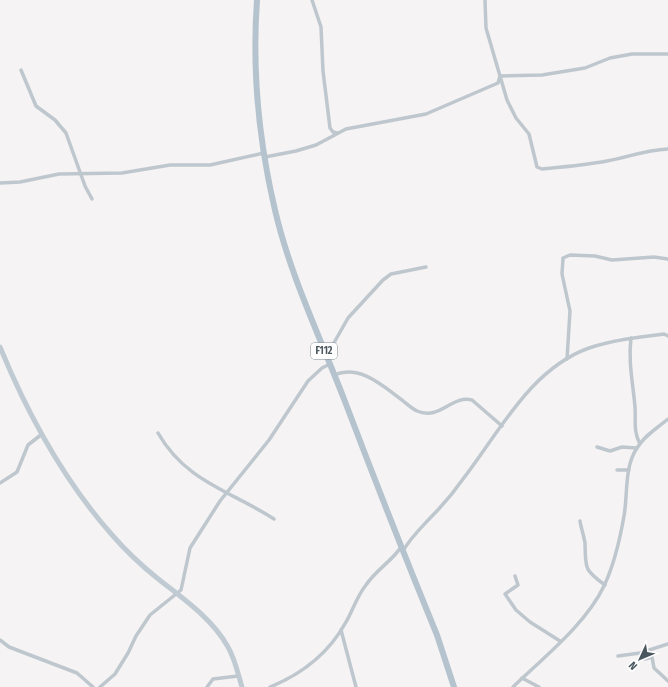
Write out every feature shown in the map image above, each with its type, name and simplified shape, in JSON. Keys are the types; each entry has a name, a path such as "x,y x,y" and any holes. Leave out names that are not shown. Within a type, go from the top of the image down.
{"main road":[{"name":"F112","path":"257,0 256,55 264,155 275,211 287,250 329,362 437,636 454,687"}],"street":[{"path":"312,0 321,27 323,71 330,128 326,139"},
{"path":"485,0 486,28 508,104 516,118 530,134 535,165 539,169 607,161 638,152 668,149"},
{"path":"500,76 542,75 585,68 610,58 632,54 668,54"},
{"path":"21,70 36,106 55,120 66,133 85,186 92,198"},
{"path":"0,183 20,182 59,174 134,173 170,165 210,165 296,151 346,129 426,114 488,89 498,83 500,76"},
{"path":"330,128 333,132 337,133"},
{"path":"567,359 570,311 562,274 563,258 570,255 595,256 612,260 654,257 668,259"},
{"path":"100,687 115,674 128,653 136,636 150,615 182,588 184,568 194,540 225,494 269,440 308,381 329,362 335,341 348,318 383,280 391,274 426,267"},
{"path":"270,687 297,673 318,658 341,630 359,594 374,574 402,549 411,536 432,516 463,480 536,382 567,359 589,348 631,338 664,334 668,336"},
{"path":"631,338 630,368 635,407 635,432 640,444"},
{"path":"0,347 42,434 68,480 105,527 144,568 177,593 203,616 221,635 232,654 242,687"},
{"path":"334,375 346,371 361,374 375,381 410,407 424,413 435,413 456,402 472,400 502,426"},
{"path":"513,687 583,620 595,603 605,585 624,516 629,470 636,448 668,419"},
{"path":"0,483 17,472 28,445 42,434"},
{"path":"158,434 166,448 182,465 225,494 257,508 274,519"},
{"path":"596,447 610,452 622,447 636,448"},
{"path":"618,470 629,470"},
{"path":"580,521 585,542 585,564 589,572 605,585"},
{"path":"515,576 518,585 505,594 511,604 530,622 560,641"},
{"path":"341,630 356,687"},
{"path":"0,640 9,647 77,673 93,687"},
{"path":"618,656 640,653 668,644"},
{"path":"645,659 652,657 654,668 668,681"},
{"path":"207,687 213,679 238,676"},
{"path":"522,678 539,687"}]}
